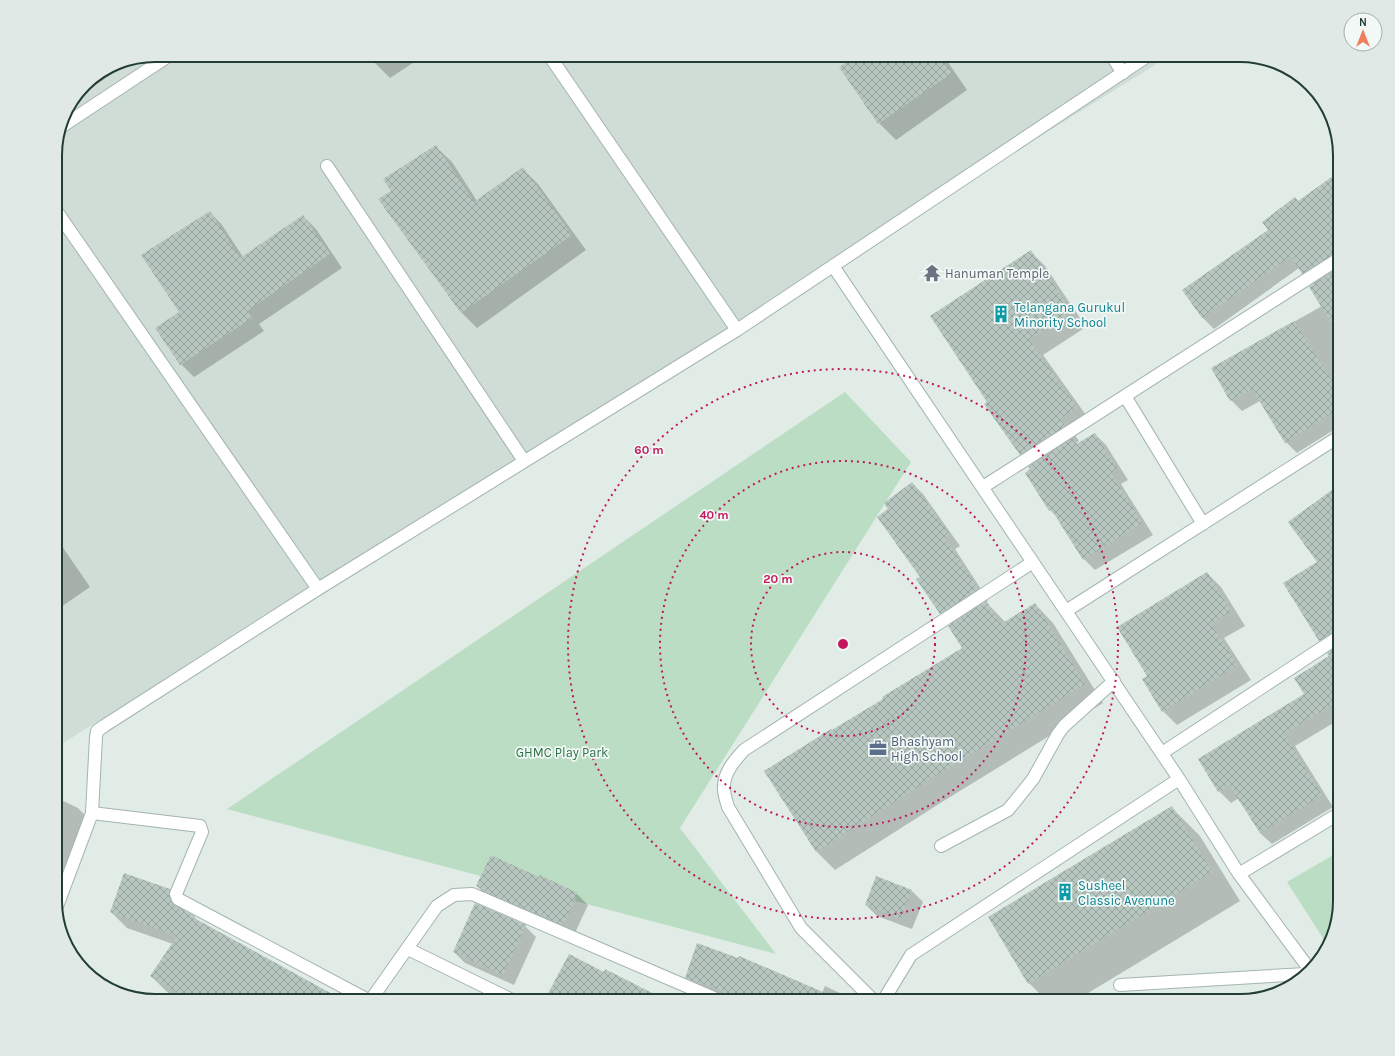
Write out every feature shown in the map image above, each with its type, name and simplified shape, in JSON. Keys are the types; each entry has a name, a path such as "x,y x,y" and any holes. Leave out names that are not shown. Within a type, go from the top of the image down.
{"street":[{"path":"68,122 159,62"},
{"path":"554,62 737,330"},
{"path":"1116,62 1123,73"},
{"path":"62,894 90,822 92,813 97,731 318,589 737,330 1139,62"},
{"path":"327,166 524,462"},
{"path":"62,219 318,589"},
{"path":"983,487 1333,262"},
{"path":"833,266 1114,681 1179,779 1239,874 1307,966"},
{"path":"1125,396 1203,524"},
{"path":"1066,611 1333,440"},
{"path":"867,994 801,928 728,807 724,786 728,772 734,760 744,750 1033,562"},
{"path":"1162,753 1333,641"},
{"path":"941,846 1008,810 1033,779 1064,726 1114,681"},
{"path":"887,994 911,955 1179,779"},
{"path":"92,813 200,826 202,832 176,894 178,899 357,994"},
{"path":"1239,874 1333,817"},
{"path":"375,994 437,906 454,895 472,894 705,994"},
{"path":"408,948 500,994"},
{"path":"1120,984 1298,974"}],"shaded area":[{"path":"149,62 1160,62 62,744 62,149 65,131 74,109 89,89 109,74 131,65"}],"green space":[{"name":"GHMC Play Park","path":"845,392 911,462 680,828 776,954 227,809"},
{"path":"1333,855 1332,913 1324,940 1287,882"}],"building":[{"path":"846,62 944,62 952,73 878,124 839,67"},
{"path":"436,145 474,202 523,167 572,235 461,313 378,199 391,191 383,179"},
{"path":"1333,176 1333,254 1302,274 1291,256 1202,318 1182,290 1268,230 1262,222 1295,197 1298,201"},
{"path":"210,211 240,258 303,215 330,254 247,311 252,318 180,365 155,328 179,312 141,255"},
{"path":"1031,250 1072,312 1029,340 1077,407 1060,419 1065,426 1020,455 984,404 987,402 930,316"},
{"path":"1333,272 1333,326 1309,287"},
{"path":"1294,321 1333,382 1333,412 1285,443 1252,389 1230,401 1211,368"},
{"path":"1095,433 1117,469 1111,473 1142,523 1083,560 1051,509 1049,511 1025,473 1030,469 1028,467 1073,438 1076,444"},
{"path":"912,482 950,535 945,538 978,589 940,614 916,579 920,577 877,517 888,509 884,503"},
{"path":"1333,489 1333,632 1319,641 1283,583 1317,562 1288,522"},
{"path":"1207,572 1231,611 1211,624 1237,665 1162,712 1142,679 1147,676 1117,627"},
{"path":"986,601 1001,624 1035,603 1085,684 924,783 816,852 764,771 831,729 832,730 883,699 882,697 962,648 948,626"},
{"path":"1333,649 1333,704 1284,734 1322,795 1260,833 1229,785 1218,792 1198,759 1304,694 1294,678 1329,656 1327,653"},
{"name":"Susheel Classic Avenune","path":"1172,806 1212,872 1028,984 988,917"},
{"path":"491,855 539,877 540,875 578,893 563,925 481,890 482,889 476,886"},
{"path":"124,873 170,889 169,896 174,906 195,916 194,918 332,994 180,994 150,976 177,936 110,912"},
{"path":"876,876 912,890 901,919 865,905"},
{"path":"475,903 526,925 503,975 453,952"},
{"path":"697,943 738,958 739,956 828,994 725,994 723,993 724,991 685,978"},
{"path":"569,954 604,972 605,969 654,994 548,994"}],"place":[{"name":"Hanuman Temple","path":"932,273"},
{"name":"Telangana Gurukul Minority School","path":"1001,314"},
{"name":"Bhashyam High School","path":"878,748"},
{"name":"Susheel Classic Avenune","path":"1065,892"}]}
